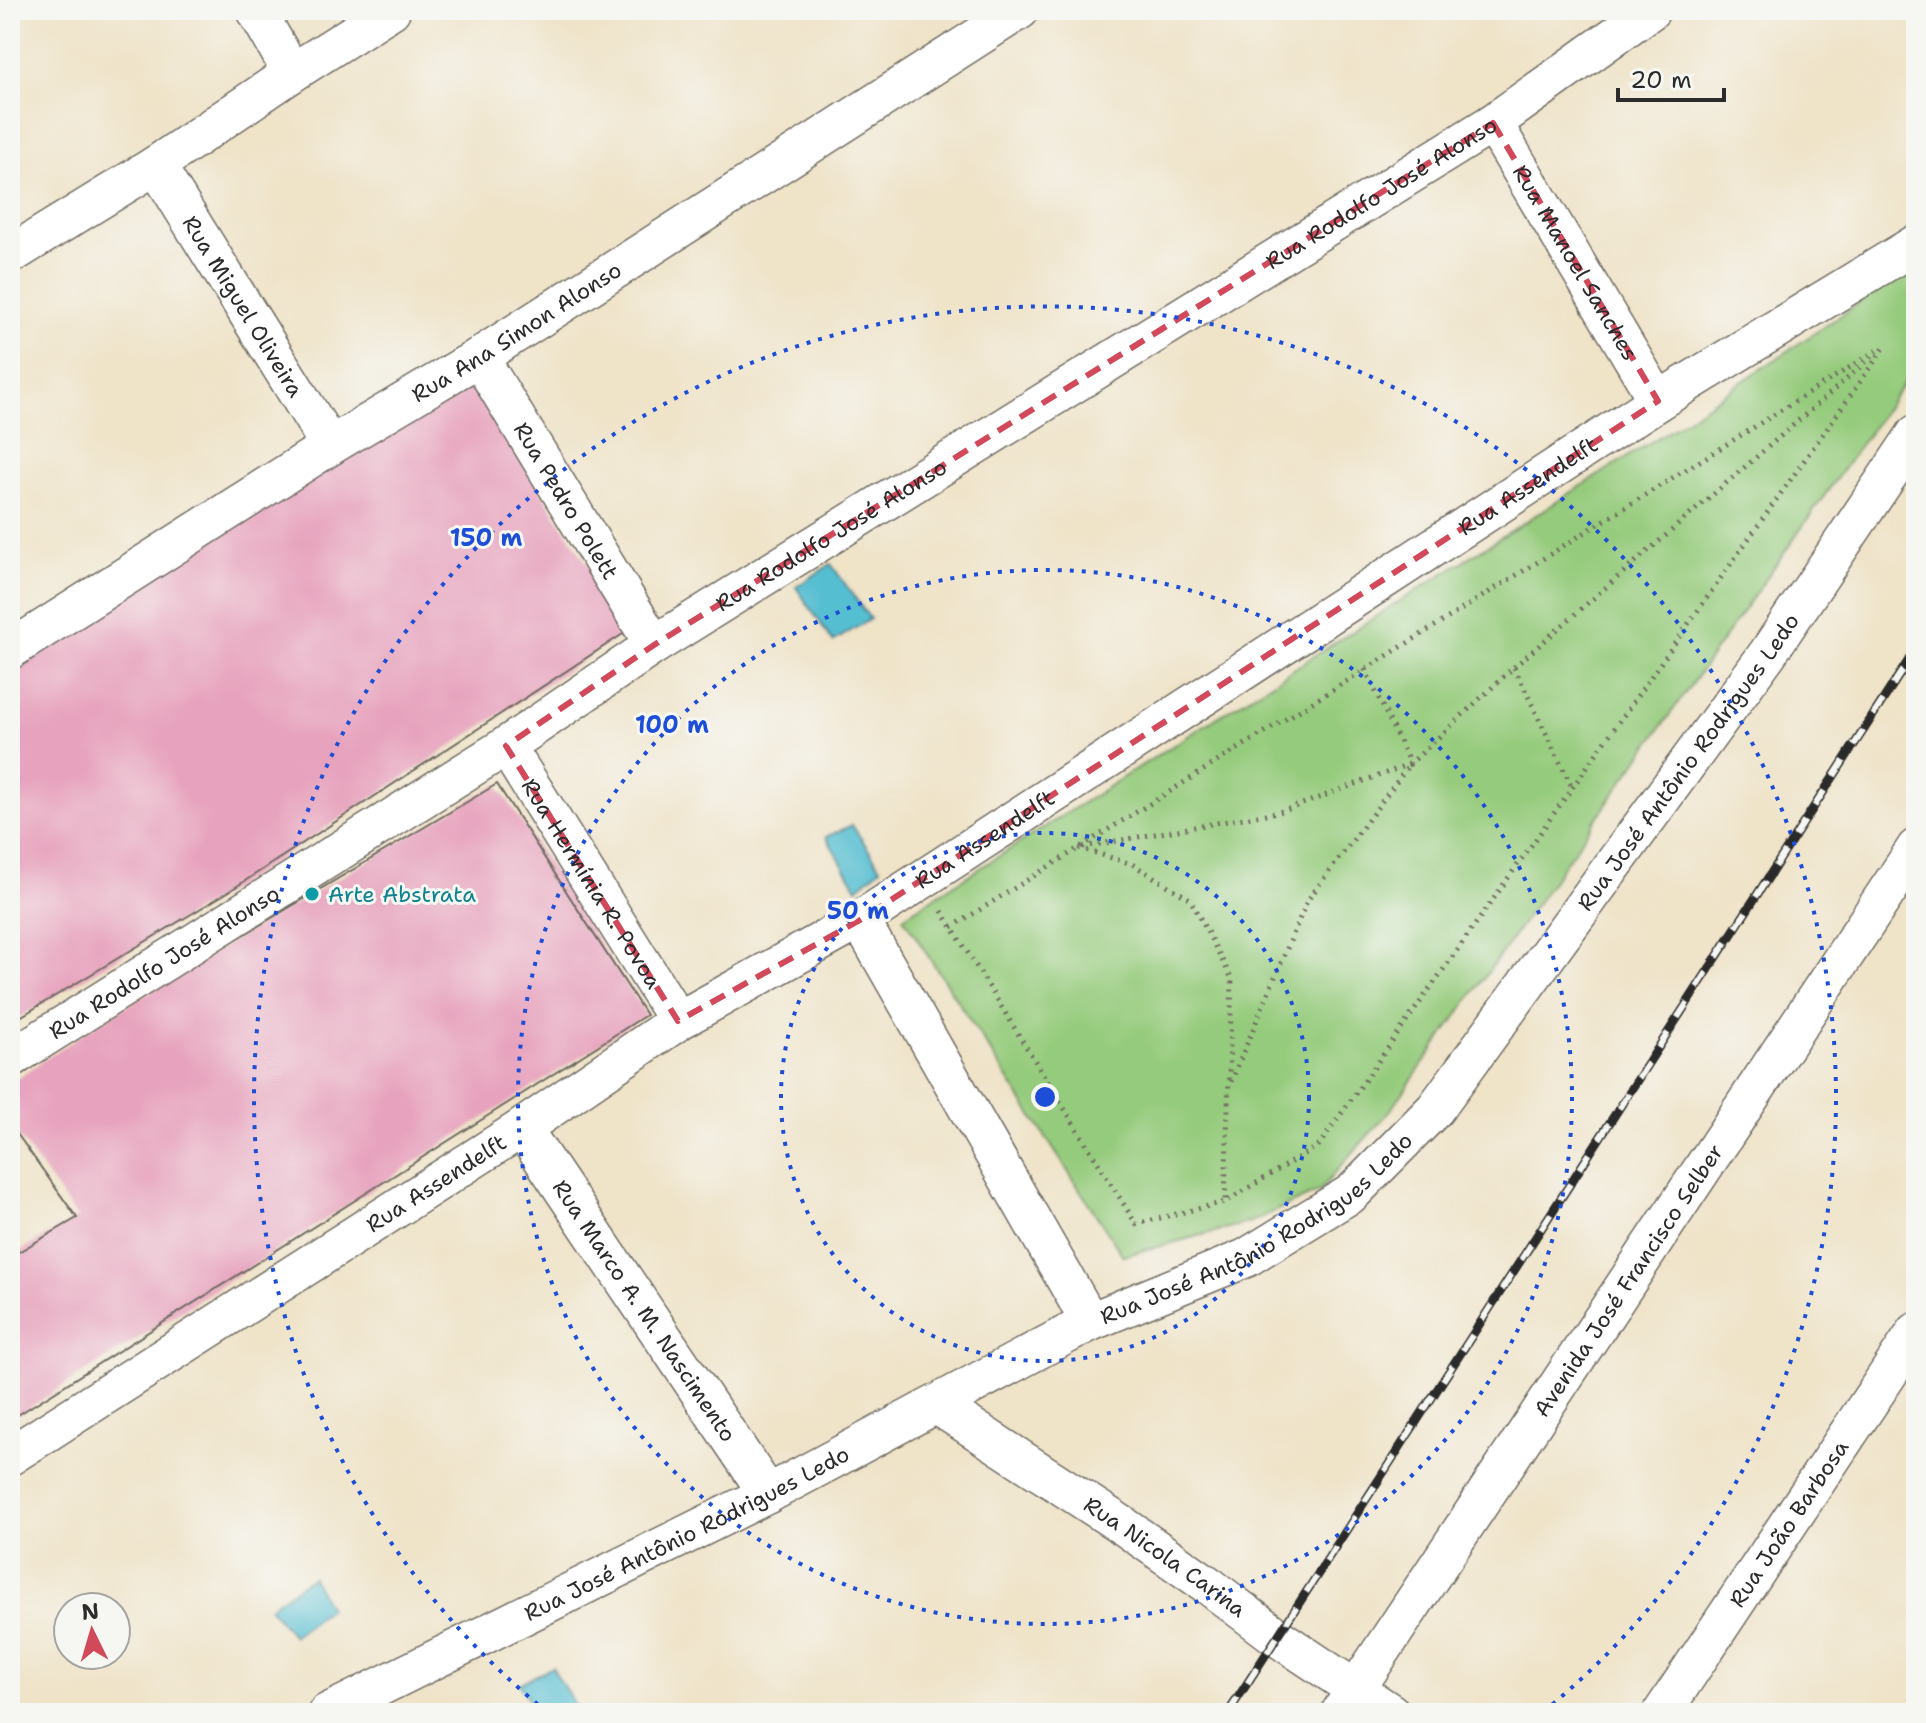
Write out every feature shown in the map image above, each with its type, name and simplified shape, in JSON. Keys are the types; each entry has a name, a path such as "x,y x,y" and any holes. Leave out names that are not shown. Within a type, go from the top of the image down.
{"street":[{"path":"256,10 292,73"},
{"path":"10,255 156,165 391,10"},
{"name":"Rua Ana Simon Alonso","path":"10,650 330,446 479,357 1020,10"},
{"name":"Rua Rodolfo José Alonso","path":"10,1059 506,746 654,645 1493,123 1638,13"},
{"name":"Rua Manoel Sanches","path":"1493,123 1658,401"},
{"name":"Rua Miguel Oliveira","path":"156,165 330,446"},
{"name":"Rua Assendelft","path":"10,1456 522,1128 678,1021 860,920 1658,401 1916,244"},
{"name":"Rua Pedro Polett","path":"479,357 654,645"},
{"name":"Rua José Antônio Rodrigues Ledo","path":"327,1713 768,1494 1090,1322 1246,1258 1352,1193 1435,1109 1768,653 1916,434"},
{"name":"Rua Hermínia R. Povoa","path":"506,746 678,1021"},
{"name":"Avenida José Francisco Selber","path":"1347,1701 1916,848"},
{"path":"860,920 1090,1322"},
{"name":"Rua Marco A. M. Nascimento","path":"522,1128 768,1494"},
{"name":"Rua João Barbosa","path":"1662,1713 1916,1332"},
{"name":"Rua Nicola Carina","path":"937,1405 1208,1585 1277,1637 1347,1701 1391,1713"}],"path":[{"path":"1230,1084 1307,901 1410,764 1514,667 1886,345"},
{"path":"1886,345 1319,1145 1225,1202 1136,1224 952,927 1886,345"},
{"path":"1514,667 1572,787"},
{"path":"1365,669 1410,764"},
{"path":"1078,848 1283,811 1410,764"},
{"path":"1078,848 1132,864 1190,899 1232,979 1225,1202"},
{"path":"1901,1713 1916,1694"}],"highlighted area":[{"path":"1493,123 1658,401 860,920 678,1021 506,746 654,645"}],"green space":[{"path":"1916,265 1916,366 1390,1111 1318,1192 1251,1222 1123,1256 903,917 1676,426"}],"water":[{"path":"831,564 870,619 833,642 796,587"},
{"path":"852,825 881,868 857,888 826,837"},
{"path":"312,1577 329,1608 293,1636 269,1607"},
{"path":"552,1667 576,1707 564,1713 537,1713 519,1684"}],"building":[{"path":"469,377 629,630 228,892 10,1023 10,669"},
{"path":"497,784 646,1015 10,1420 10,1257 77,1218 10,1124 10,1083 91,1028"}],"railway":[{"path":"1228,1713 1916,649"}],"place":[{"name":"Arte Abstrata","path":"312,894"}]}
